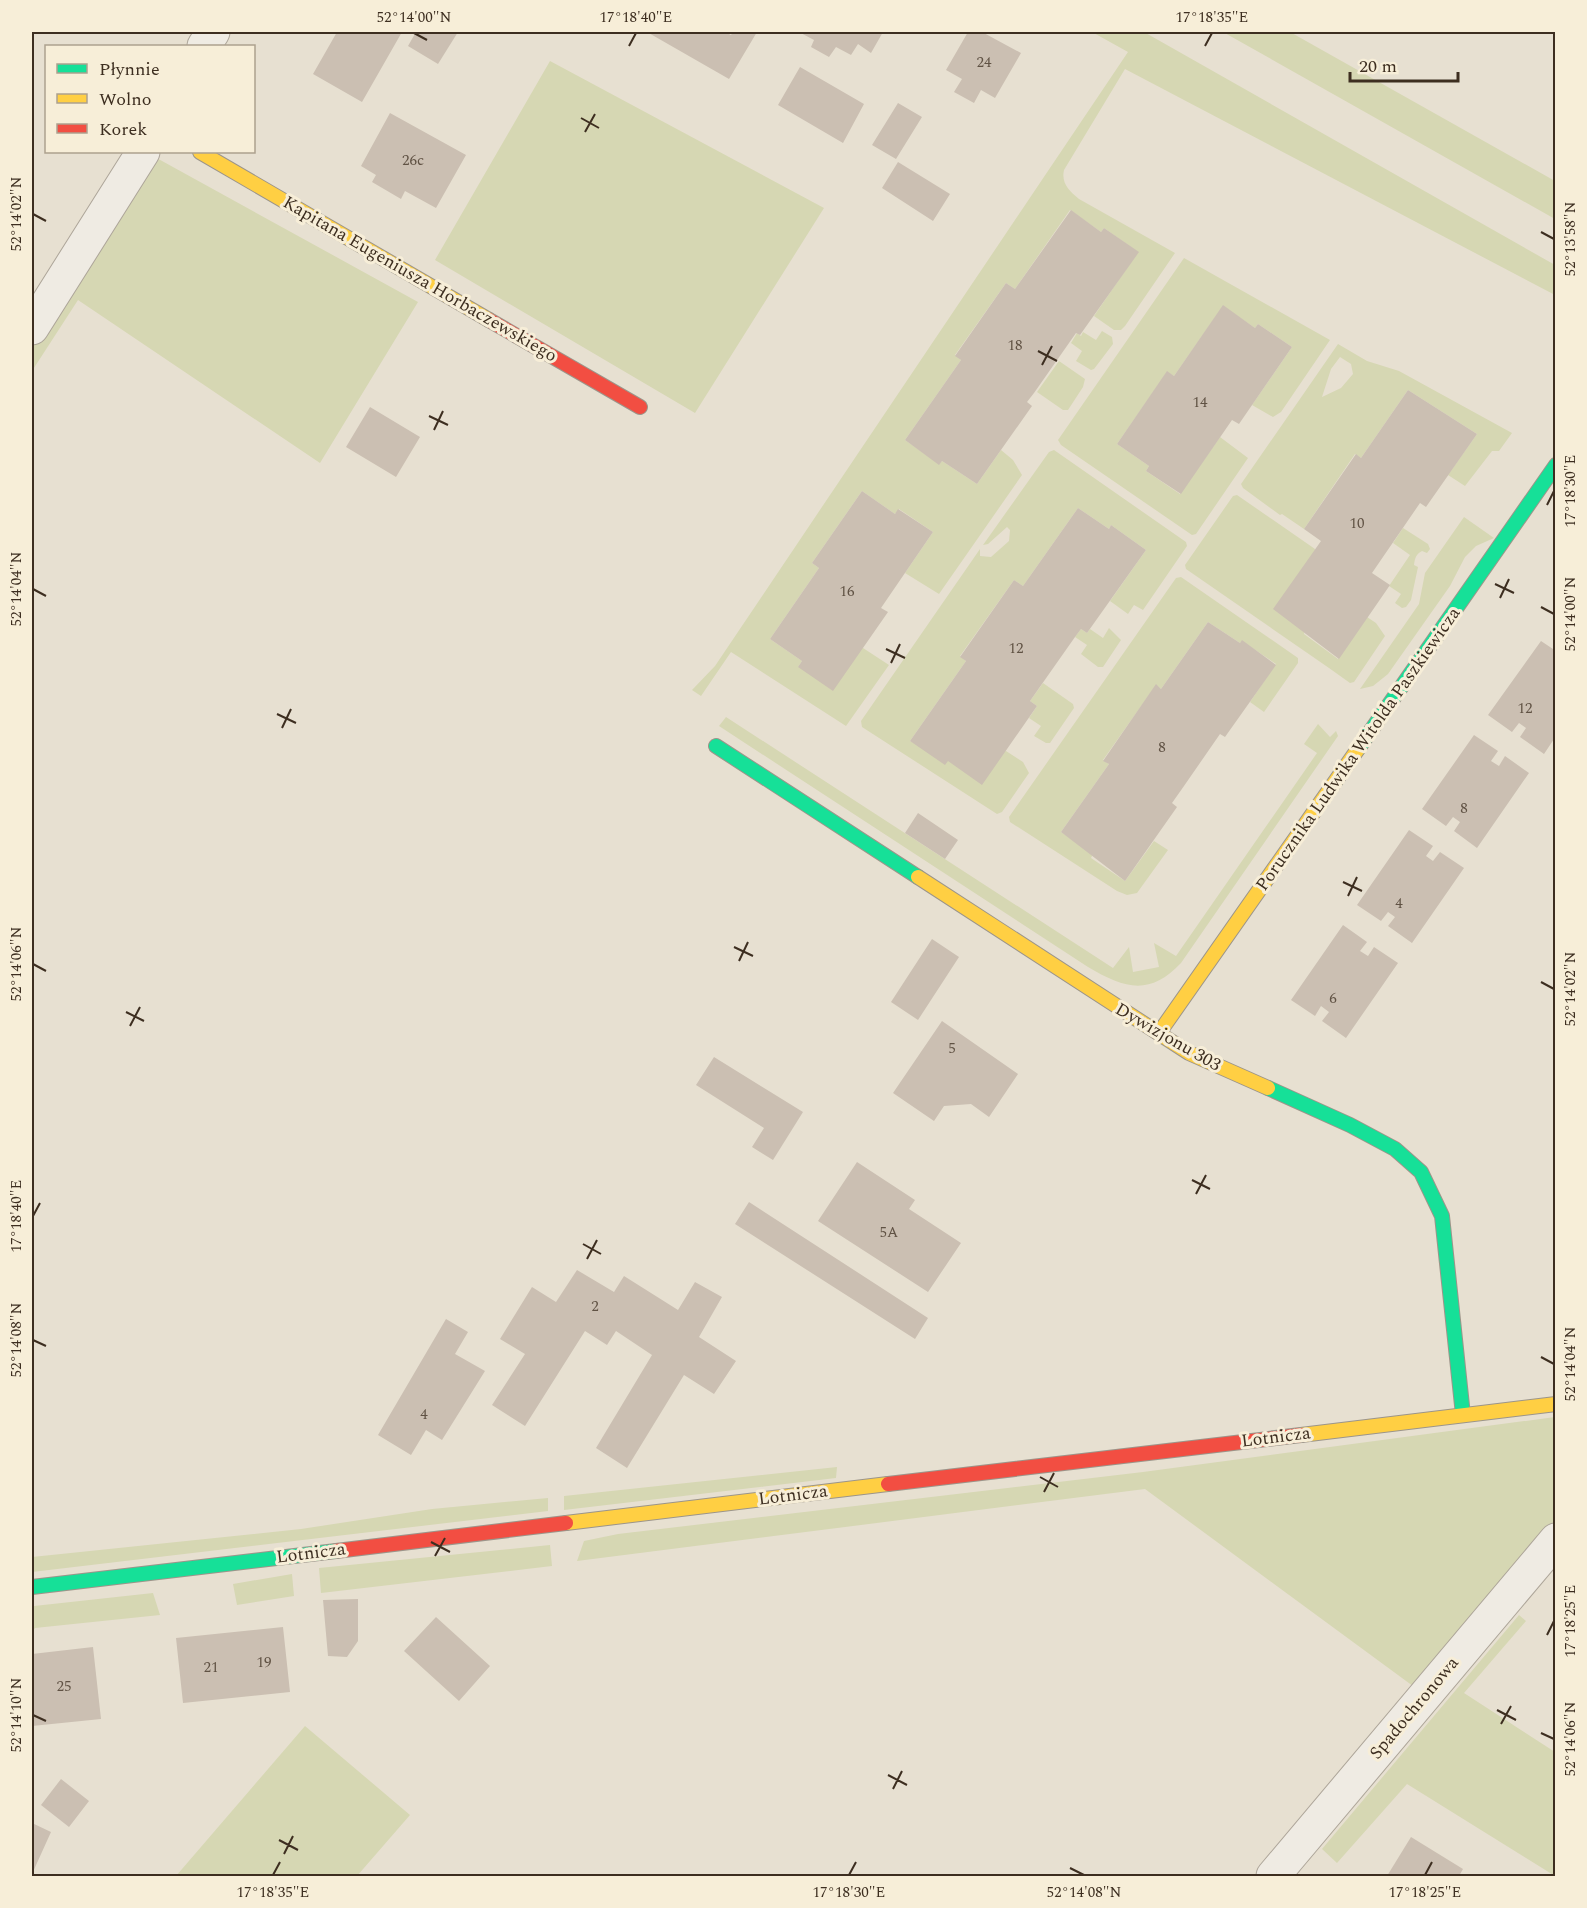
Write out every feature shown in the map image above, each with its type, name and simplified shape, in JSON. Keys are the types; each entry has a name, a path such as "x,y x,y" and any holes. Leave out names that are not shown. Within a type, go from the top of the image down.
{"street":[{"path":"205,45 213,32"},
{"path":"35,316 142,153"},
{"name":"Kapitana Eugeniusza Horbaczewskiego","path":"202,153 640,407"},
{"name":"Porucznika Ludwika Witolda Paszkiewicza","path":"1159,1033 1556,465"},
{"name":"Dywizjonu 303","path":"716,746 1159,1033 1219,1068 1350,1125 1395,1149 1421,1172 1442,1216 1463,1415"},
{"name":"Lotnicza","path":"32,1587 1556,1404"},
{"name":"Spadochronowa","path":"1273,1876 1556,1540"}],"green space":[{"path":"1092,32 1144,32 1555,265 1555,295 1125,69 1064,170 1065,183 1079,199 1175,253 1125,326 1121,330 1114,330 1094,316 1138,252 1104,228 1101,232 1070,210 1015,289 1006,283 955,355 961,360 905,440 939,464 942,461 977,484 1001,450 1013,460 1022,475 939,594 905,573 933,532 899,509 895,514 862,491 812,563 819,568 770,639 802,661 798,667 863,648 889,665 846,726 731,652 701,696 692,690 715,666 1128,52"},
{"path":"1223,32 1290,32 1555,181 1555,219"},
{"path":"550,61 824,208 695,413 435,260"},
{"path":"153,156 418,302 320,463 78,300 32,371 32,342"},
{"path":"1184,258 1330,340 1281,412 1273,417 1252,405 1292,347 1258,324 1255,328 1223,306 1174,376 1167,372 1117,444 1149,466 1146,471 1180,494 1220,437 1248,458 1196,534 1192,535 1061,445 1058,440"},
{"path":"1102,331 1112,337 1113,344 1091,370 1076,361 1082,351 1071,343 1077,333 1081,336 1083,332 1096,340"},
{"path":"1338,344 1367,361 1399,371 1512,433 1499,451 1492,451 1465,486 1448,475 1477,434 1408,390 1361,458 1355,454 1304,529 1282,514 1280,515 1243,488 1241,484","holes":["1340,357 1351,364 1353,374 1341,388 1322,397 1331,369"]},
{"path":"1059,361 1085,379 1083,387 1068,410 1063,410 1037,392"},
{"path":"1054,450 1186,542 1187,546 1143,610 1134,605 1128,614 1110,601 1146,550 1111,525 1109,529 1078,508 1023,586 1014,580 960,656 966,661 910,741 948,761 1006,751 1023,762 1029,773 1002,812 997,814 862,727 861,721 980,549 980,556 991,557 1009,541 1010,530 1007,527 988,544 983,545 1049,452"},
{"path":"1237,495 1315,549 1304,634 1338,659 1367,617 1376,623 1385,636 1354,682 1350,683 1186,569 1185,565 1233,496"},
{"path":"1464,517 1494,538 1476,546 1465,557 1450,586 1388,674 1373,686 1360,689 1419,604 1425,573"},
{"path":"1403,528 1428,544 1430,549 1427,553 1422,551 1416,556 1414,565 1418,567 1411,600 1406,607 1402,608 1395,603 1401,594 1389,586 1410,555 1393,543"},
{"path":"1181,577 1298,658 1298,663 1264,712 1250,702 1276,664 1208,622 1161,689 1156,685 1103,760 1109,764 1061,832 1093,854 1091,858 1125,881 1154,841 1168,850 1137,893 1127,895 1117,891 1010,822 1009,817 1176,578"},
{"path":"1109,628 1121,640 1103,667 1098,667 1081,654 1087,645 1075,637 1081,629 1087,633 1090,629 1103,638"},
{"path":"1043,683 1073,704 1074,708 1050,743 1034,736 1041,726 1029,718 1037,706 1030,701"},
{"path":"726,717 1113,968 1129,947 1133,972 1159,967 1154,943 1176,956 1317,753 1304,744 1318,724 1330,737 1336,731 1338,736 1181,963 1159,981 1137,986 1114,980 1088,967 719,726"},
{"path":"1555,1417 1555,1522 1417,1689 1145,1489 577,1561 584,1541 618,1534 1143,1472"},
{"path":"837,1467 836,1478 564,1510 564,1496"},
{"path":"548,1498 548,1511 32,1572 32,1557 301,1529 432,1509"},
{"path":"550,1545 552,1566 321,1593 319,1568"},
{"path":"292,1574 294,1596 237,1605 233,1584"},
{"path":"153,1593 160,1615 35,1628 32,1632 34,1606"},
{"path":"1519,1615 1526,1621 1464,1693 1555,1752 1555,1876 1407,1784 1337,1863 1322,1849"},
{"path":"305,1726 410,1815 357,1876 176,1876"}],"building":[{"path":"337,32 402,32 362,102 313,74"},
{"path":"416,32 458,32 438,64 408,46"},
{"path":"647,32 725,32 731,35 733,32 757,32 729,79"},
{"path":"799,32 883,32 871,53 858,44 851,55 836,47 829,57 811,47 814,40"},
{"path":"968,32 982,32 1021,53 995,98 981,90 974,103 954,92 962,79 946,70"},
{"path":"800,67 864,104 843,143 778,105"},
{"path":"898,103 922,117 896,159 872,145"},
{"path":"390,113 466,155 436,208 405,191 401,199 372,182 376,175 361,166"},
{"path":"898,162 950,194 933,221 882,188"},
{"path":"1071,210 1101,232 1104,228 1139,252 1080,335 1076,333 1027,402 1032,406 977,484 942,461 939,465 905,440 961,360 955,356 1006,283 1015,289"},
{"path":"1223,305 1255,328 1258,324 1292,347 1239,424 1232,420 1181,494 1146,471 1149,466 1117,444 1167,371 1174,376"},
{"path":"1408,390 1477,434 1426,507 1420,503 1372,573 1390,585 1339,659 1273,609 1321,541 1304,529 1356,454 1361,458"},
{"path":"370,407 420,437 396,477 346,447"},
{"path":"862,491 895,514 898,509 933,532 881,608 888,612 833,691 798,667 802,661 770,639 819,568 812,563"},
{"path":"1078,508 1109,529 1111,525 1146,550 1087,633 1081,629 1030,701 1037,706 982,785 948,761 945,765 910,741 966,661 960,657 1014,580 1023,586"},
{"path":"1208,622 1240,643 1242,640 1276,665 1225,737 1220,734 1172,803 1177,807 1125,881 1061,832 1109,764 1103,761 1156,684 1161,689"},
{"path":"1541,641 1556,651 1556,736 1544,754 1520,737 1526,728 1519,723 1512,732 1488,715"},
{"path":"1474,735 1498,751 1491,761 1499,766 1505,756 1529,773 1477,848 1454,831 1460,822 1453,817 1446,826 1422,809"},
{"path":"918,813 958,840 945,859 905,833"},
{"path":"1409,830 1433,846 1426,856 1433,861 1440,852 1464,868 1412,943 1388,926 1395,917 1388,912 1381,921 1357,905"},
{"path":"1343,925 1367,942 1360,951 1368,956 1374,947 1398,963 1346,1038 1322,1021 1329,1012 1321,1006 1315,1016 1291,1000"},
{"path":"932,939 959,957 918,1020 891,1002"},
{"path":"942,1021 1018,1074 989,1117 971,1104 944,1106 934,1121 893,1093"},
{"path":"714,1057 803,1112 773,1160 752,1147 764,1128 696,1085"},
{"path":"857,1162 915,1200 909,1209 961,1243 928,1292 818,1221"},
{"path":"749,1202 928,1318 915,1339 735,1224"},
{"path":"577,1270 614,1292 624,1276 678,1310 695,1282 722,1297 699,1337 736,1361 714,1394 684,1375 627,1468 596,1448 652,1355 616,1331 607,1345 585,1331 525,1426 492,1405 525,1354 500,1339 532,1287 556,1302"},
{"path":"446,1319 468,1332 455,1354 485,1371 442,1440 426,1430 411,1455 378,1435"},
{"path":"358,1599 358,1641 347,1657 328,1656 323,1600"},
{"path":"436,1617 490,1666 459,1701 404,1651"},
{"path":"283,1627 290,1692 183,1703 176,1638"},
{"path":"93,1647 101,1719 32,1726 32,1654"},
{"path":"61,1779 89,1801 69,1827 41,1805"},
{"path":"32,1823 51,1832 32,1874"},
{"path":"1411,1837 1463,1869 1459,1876 1387,1876"}],"traffic: fast":[{"path":"1358,749 1556,465"},
{"path":"716,746 918,877"},
{"path":"1268,1088 1350,1125 1395,1149 1421,1172 1442,1216 1463,1415"},
{"path":"32,1587 336,1551"}],"traffic: slow":[{"path":"202,153 489,320"},
{"path":"1159,1033 1358,749"},
{"path":"918,877 1189,1053 1268,1088"},
{"path":"1301,1435 1556,1404"},
{"path":"566,1523 888,1484"}],"traffic: jam":[{"path":"489,320 640,407"},
{"path":"888,1484 1301,1435"},
{"path":"336,1551 566,1523"}]}
